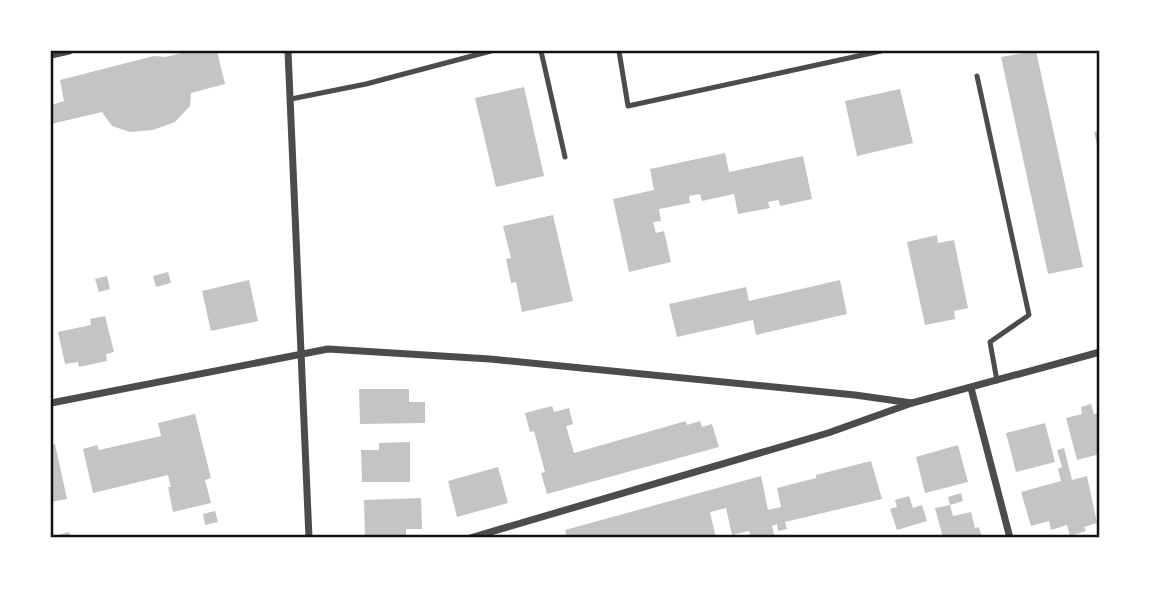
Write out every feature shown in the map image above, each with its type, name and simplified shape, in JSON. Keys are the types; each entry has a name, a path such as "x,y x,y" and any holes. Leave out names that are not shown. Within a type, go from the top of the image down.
{"street":[{"path":"51,55 69,51"},
{"path":"288,51 309,538"},
{"path":"51,403 328,349 490,359 912,403"},
{"path":"470,538 828,433 912,403 1100,352"},
{"path":"971,388 1010,538"}],"lane":[{"path":"291,99 366,84 491,51"},
{"path":"541,51 565,158"},
{"path":"619,51 628,106 881,51"},
{"path":"977,76 1029,315 990,342 998,381"}],"building":[{"path":"190,51 217,51 225,84 191,93 190,106 175,122 153,130 130,132 112,126 102,112 51,124 51,105 64,101 60,80 154,56 165,57"},
{"path":"1036,51 1083,267 1048,274 1001,57"},
{"path":"524,87 544,176 496,187 475,98"},
{"path":"900,89 913,143 857,156 845,101"},
{"path":"1100,131 1100,153 1099,153 1094,132"},
{"path":"725,153 729,172 803,156 812,199 780,206 779,200 768,202 770,208 738,214 734,194 702,201 700,194 689,196 690,203 659,209 661,221 653,222 656,233 664,231 671,262 629,272 613,199 654,190 650,169"},
{"path":"553,215 573,301 522,312 516,282 511,283 506,259 511,258 503,226"},
{"path":"937,235 938,243 954,240 968,308 954,311 955,319 925,325 907,242"},
{"path":"168,272 171,283 156,287 153,276"},
{"path":"107,276 110,289 99,292 95,279"},
{"path":"249,280 258,321 211,331 202,291"},
{"path":"840,280 847,314 756,335 753,320 677,337 669,304 746,287 749,301"},
{"path":"105,316 114,352 106,354 107,361 79,367 78,362 65,364 58,332 91,325 90,319"},
{"path":"359,389 409,389 409,402 425,402 425,423 360,424"},
{"path":"1091,404 1094,414 1100,413 1100,454 1077,460 1066,418 1082,414 1081,407"},
{"path":"552,406 554,412 569,408 573,424 566,426 574,453 686,421 687,425 700,421 702,427 712,424 719,447 547,494 541,473 545,472 534,431 530,432 525,413"},
{"path":"195,414 211,478 205,480 211,503 173,512 168,475 93,493 83,449 97,445 99,450 161,436 158,423"},
{"path":"1045,423 1055,462 1016,472 1006,433"},
{"path":"410,442 410,482 362,482 361,450 379,450 379,443"},
{"path":"55,444 67,499 51,502 51,445"},
{"path":"958,445 968,482 925,493 916,457"},
{"path":"1064,448 1072,480 1087,476 1097,523 1084,527 1086,531 1070,536 1067,525 1051,530 1049,521 1031,526 1021,492 1061,481 1058,469 1062,467 1057,450"},
{"path":"871,461 882,499 785,522 787,529 778,531 777,524 772,526 775,538 751,538 749,531 732,535 726,508 710,512 716,538 567,538 565,530 761,476 768,510 781,507 777,488"},
{"path":"498,467 508,503 457,517 448,481"},
{"path":"961,493 963,501 950,505 948,497"},
{"path":"909,496 913,508 922,505 927,521 897,530 890,509 897,507 895,500"},
{"path":"421,498 422,529 406,529 406,536 365,538 364,500"},
{"path":"950,505 953,516 971,512 975,528 979,527 982,538 943,538 935,508"},
{"path":"215,511 218,522 205,525 203,514"},
{"path":"69,532 71,538 51,538 51,537"}]}
